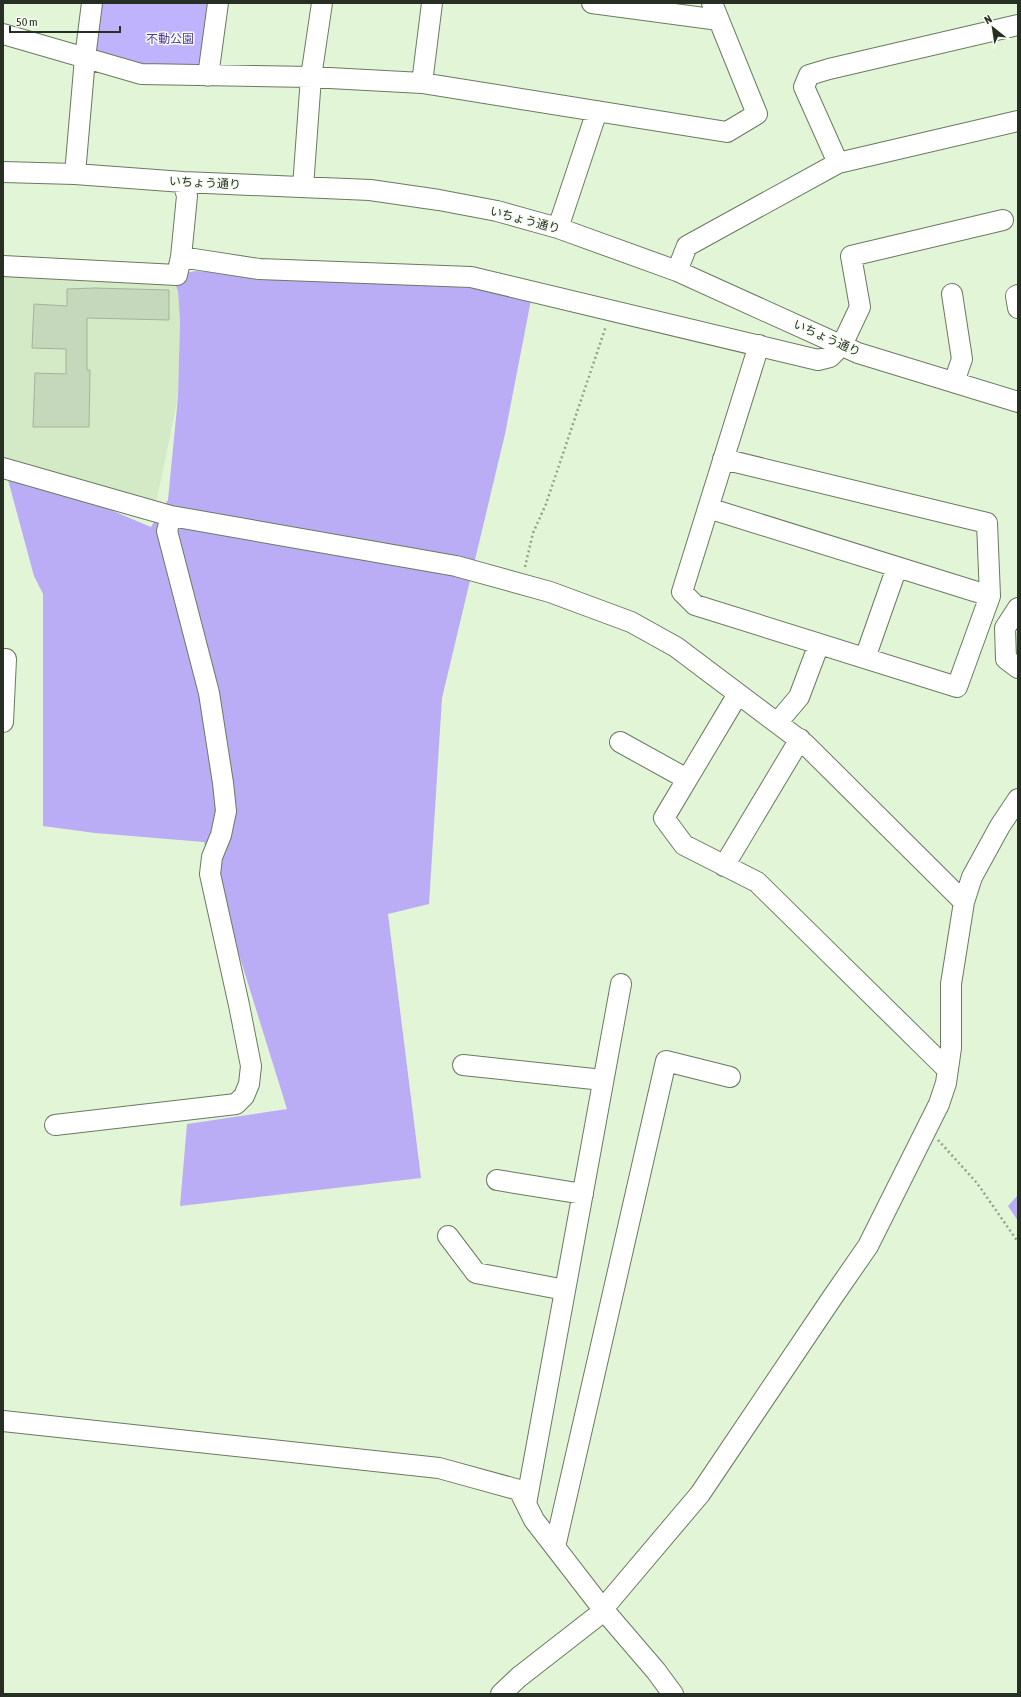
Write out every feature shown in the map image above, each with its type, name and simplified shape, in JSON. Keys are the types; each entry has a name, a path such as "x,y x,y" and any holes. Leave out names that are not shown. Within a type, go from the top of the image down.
{"street":[{"path":"75,174 85,58 92,3"},
{"path":"208,76 218,3"},
{"path":"303,187 311,77 322,3"},
{"path":"422,84 432,3"},
{"path":"3,34 141,74 311,77 422,84 727,132 757,114 716,8 592,3"},
{"path":"838,163 804,88 809,75 829,68 1018,25"},
{"path":"558,228 597,111"},
{"path":"677,271 687,246 838,163 1018,121"},
{"name":"いちょう通り","path":"3,172 75,174 183,182 370,190 439,200 497,211 558,228 677,271 858,353 1018,402"},
{"path":"3,266 177,275 181,257 188,196 183,182"},
{"path":"181,257 259,269 472,277 818,360 830,358 842,345 860,307 851,256 1003,220"},
{"path":"952,294 962,359 954,382"},
{"path":"1018,295 1016,296 1018,308"},
{"path":"723,460 987,523 990,596 957,687 695,605 682,592 758,346"},
{"path":"3,468 171,516 456,566 550,592 630,622 676,647 800,739 964,902"},
{"path":"708,508 990,596"},
{"path":"55,1125 236,1104 244,1096 249,1084 251,1066 210,874 212,857 221,835 226,811 223,783 209,693 167,531 171,516"},
{"path":"865,658 897,567"},
{"path":"1018,608 1005,628 1006,659 1018,668"},
{"path":"777,723 799,697 819,644"},
{"path":"3,659 6,659 3,720"},
{"path":"738,694 664,818 684,845 757,882 948,1070"},
{"path":"724,866 800,739"},
{"path":"620,742 687,780"},
{"path":"501,1694 519,1677 596,1617 602,1608 700,1494 868,1246 939,1104 952,1048 951,984 964,902 972,877 1000,826 1018,799"},
{"path":"526,1504 621,984"},
{"path":"556,1547 666,1061 730,1077"},
{"path":"463,1065 603,1080"},
{"path":"497,1180 583,1194"},
{"path":"448,1236 476,1272 565,1290"},
{"path":"3,1421 439,1468 519,1490 534,1520 602,1608 656,1671 673,1694"}],"path":[{"path":"520,584 533,533 546,504 611,310"},
{"path":"927,1128 977,1183 1018,1242"}],"shaded area":[{"path":"196,271 471,288 531,300 505,434 442,698 429,904 388,914 421,1178 180,1206 187,1124 287,1109 204,842 95,833 43,826 43,594 34,576 4,465 151,527 168,500 178,397 180,321 178,291 173,278 185,273"},
{"path":"3,275 173,278 178,291 180,321 178,397 155,509 3,464"},
{"path":"1018,1195 1018,1221 1008,1206"}],"green space":[{"name":"不動公園","path":"92,3 218,3 208,76 85,58"}],"building":[{"path":"94,288 169,290 169,320 87,318 87,370 90,370 89,427 33,427 35,373 66,374 66,349 32,348 34,304 67,306 67,289"}]}
